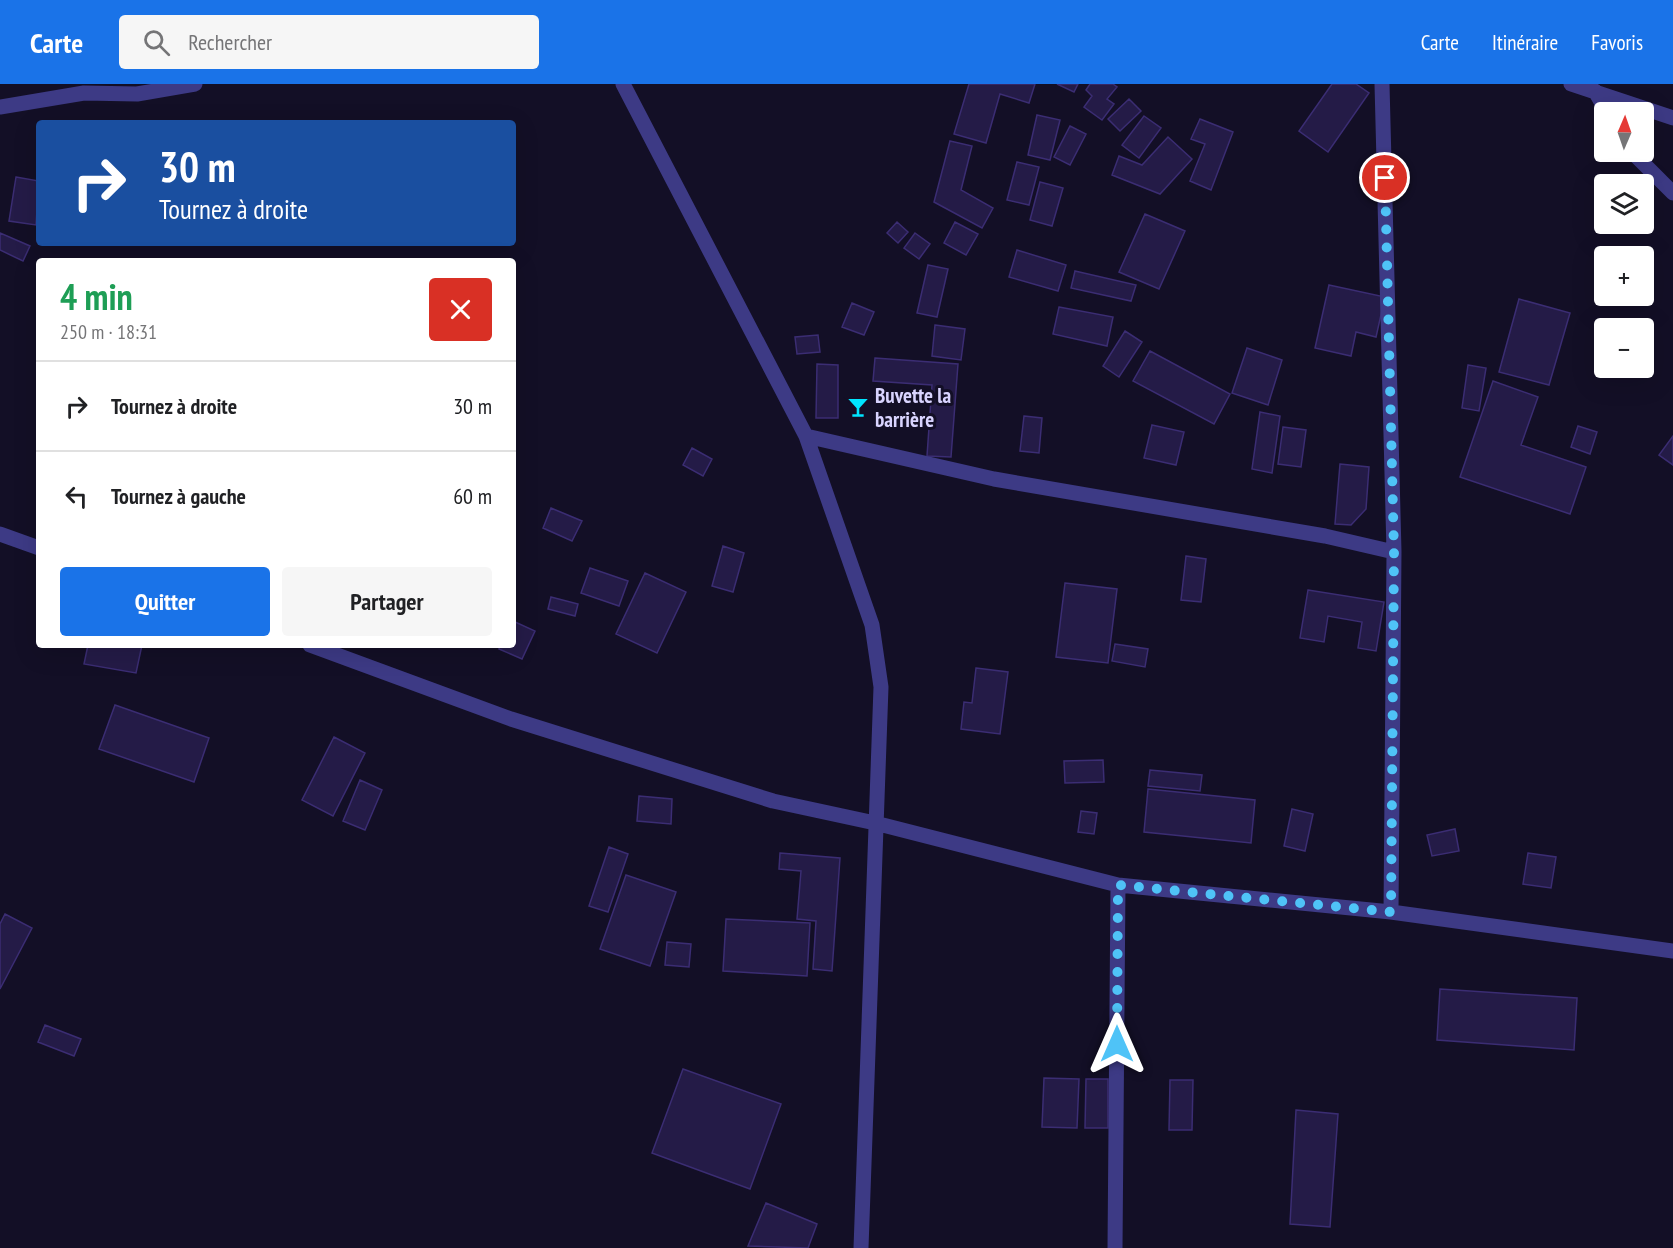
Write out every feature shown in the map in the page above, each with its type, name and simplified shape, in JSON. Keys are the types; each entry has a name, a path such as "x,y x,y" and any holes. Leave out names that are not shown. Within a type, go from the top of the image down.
{"street":[{"path":"0,107 84,93 137,94 195,84"},
{"path":"623,84 806,436 872,626 881,687 861,1248"},
{"path":"1382,84 1394,552 1391,912"},
{"path":"1571,84 1673,118"},
{"path":"1595,91 1601,102"},
{"path":"1642,162 1673,193"},
{"path":"806,436 994,478 1325,536 1394,552"},
{"path":"0,534 36,547"},
{"path":"318,648 512,719 773,801 875,823 1118,885 1391,912 1673,951"},
{"path":"1115,1248 1118,885"}],"building":[{"path":"969,84 1035,84 1029,103 1000,94 986,143 954,134"},
{"path":"1057,84 1078,84 1074,92"},
{"path":"1090,84 1113,84 1117,87 1107,99 1114,104 1102,120 1084,107 1092,96 1086,90"},
{"path":"1332,84 1356,84 1369,93 1328,152 1299,131"},
{"path":"1129,99 1141,111 1120,131 1108,119"},
{"path":"1037,115 1060,120 1050,160 1028,155"},
{"path":"1144,116 1161,128 1139,158 1122,145"},
{"path":"1200,119 1233,132 1211,190 1190,181 1205,144 1191,139"},
{"path":"1070,126 1086,134 1070,165 1054,157"},
{"path":"1168,137 1192,159 1160,194 1112,175 1119,156 1142,165"},
{"path":"950,141 972,146 961,190 993,208 982,228 934,202"},
{"path":"1017,162 1039,167 1029,205 1007,200"},
{"path":"16,177 36,180 36,225 9,221"},
{"path":"1040,182 1063,188 1052,226 1030,220"},
{"path":"1145,214 1185,231 1159,289 1119,272"},
{"path":"897,222 908,232 898,243 887,233"},
{"path":"955,222 978,234 966,255 944,243"},
{"path":"0,233 30,246 23,261 0,250"},
{"path":"915,233 930,244 919,259 904,248"},
{"path":"1017,250 1066,265 1058,291 1009,277"},
{"path":"928,265 948,269 937,317 917,313"},
{"path":"1075,271 1136,285 1131,301 1071,288"},
{"path":"1329,285 1385,297 1376,337 1356,332 1351,356 1315,348"},
{"path":"1519,299 1570,313 1549,385 1499,372"},
{"path":"852,303 874,312 864,335 842,327"},
{"path":"1059,307 1113,317 1107,346 1053,334"},
{"path":"935,325 965,329 961,360 932,356"},
{"path":"1125,331 1142,342 1119,377 1103,366"},
{"path":"818,335 820,352 797,354 795,337"},
{"path":"1247,348 1282,360 1268,405 1232,393"},
{"path":"1150,351 1230,394 1214,424 1133,381"},
{"path":"875,358 958,364 951,457 927,456 932,385 873,381"},
{"path":"817,364 838,365 838,418 816,418"},
{"path":"1468,365 1486,368 1479,411 1462,408"},
{"path":"1493,381 1538,397 1521,445 1586,467 1570,514 1460,477"},
{"path":"1260,412 1280,416 1272,473 1252,469"},
{"path":"1024,416 1042,418 1039,453 1020,451"},
{"path":"1152,425 1184,432 1176,465 1144,458"},
{"path":"1578,426 1597,432 1590,454 1571,447"},
{"path":"1283,427 1306,430 1301,467 1278,464"},
{"path":"1673,436 1673,465 1659,455"},
{"path":"692,448 712,459 703,476 683,465"},
{"path":"1340,464 1369,467 1366,509 1351,525 1335,524"},
{"path":"551,508 582,521 572,541 543,528"},
{"path":"723,546 744,553 733,592 712,586"},
{"path":"1186,556 1206,559 1201,602 1181,600"},
{"path":"590,568 628,581 619,606 581,593"},
{"path":"645,573 686,592 657,653 616,634"},
{"path":"1065,583 1117,589 1108,663 1056,657"},
{"path":"1308,590 1384,602 1376,651 1358,648 1362,622 1328,616 1324,642 1300,638"},
{"path":"551,597 578,604 575,616 548,609"},
{"path":"516,622 535,631 522,659 499,649 516,648"},
{"path":"1115,644 1148,649 1145,667 1112,661"},
{"path":"87,648 141,648 136,673 84,664"},
{"path":"976,668 1008,672 1000,734 961,729 964,702 972,703"},
{"path":"115,705 209,738 194,782 99,749"},
{"path":"334,737 365,753 333,816 302,800"},
{"path":"1103,760 1104,782 1065,783 1064,761"},
{"path":"1150,770 1202,775 1200,791 1148,786"},
{"path":"360,780 382,790 365,830 343,821"},
{"path":"1148,789 1255,800 1251,843 1144,832"},
{"path":"639,796 672,799 671,824 637,821"},
{"path":"1292,809 1313,814 1305,851 1284,846"},
{"path":"1081,811 1097,813 1094,834 1078,832"},
{"path":"1455,829 1459,851 1432,856 1427,835"},
{"path":"609,847 628,854 608,912 589,906"},
{"path":"780,853 840,858 832,971 813,969 816,921 797,919 801,871 779,869"},
{"path":"1528,853 1556,857 1551,888 1523,884"},
{"path":"626,875 676,892 650,966 600,949"},
{"path":"5,914 32,928 0,989 0,924"},
{"path":"726,919 810,923 807,976 723,971"},
{"path":"667,942 691,944 689,967 665,965"},
{"path":"1440,989 1577,998 1574,1050 1437,1040"},
{"path":"45,1025 81,1039 74,1056 38,1042"},
{"path":"683,1069 781,1104 750,1189 652,1153"},
{"path":"1044,1078 1079,1079 1077,1128 1042,1127"},
{"path":"1086,1079 1108,1079 1108,1128 1085,1128"},
{"path":"1170,1080 1193,1080 1192,1130 1169,1130"},
{"path":"1296,1110 1338,1114 1330,1227 1290,1224"},
{"path":"766,1203 817,1224 808,1248 748,1246"}],"place":[{"name":"Buvette la barrière","path":"858,407"}],"route":[{"path":"1117,1044 1118,885 1391,912 1394,552 1385,178"}]}
